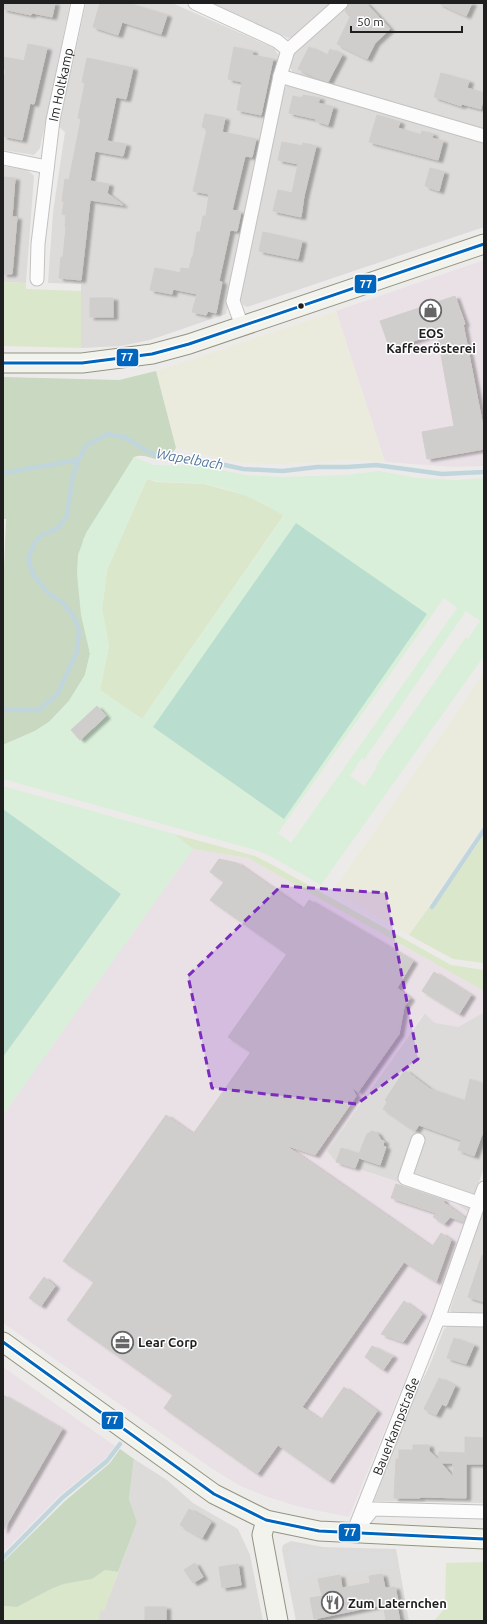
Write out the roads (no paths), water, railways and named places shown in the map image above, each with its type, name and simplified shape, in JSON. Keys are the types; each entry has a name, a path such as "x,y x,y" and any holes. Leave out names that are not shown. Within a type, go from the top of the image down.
{"main road":[{"path":"3,363 82,363 152,354 189,344 484,244"},
{"path":"3,1342 210,1491 231,1504 266,1520 319,1531 484,1539"},
{"path":"266,1520 262,1535 278,1621"}],"street":[{"name":"Im Holtkamp","path":"37,279 38,244 53,120 78,3"},
{"path":"195,3 277,41 288,50"},
{"path":"242,326 234,301 280,76 288,50 340,3"},
{"path":"280,76 484,136"},
{"path":"3,158 47,167"},
{"path":"418,1140 405,1178 478,1203"},
{"name":"Bauerkampstraße","path":"353,1533 438,1319 484,1188"},
{"path":"438,1319 484,1320"},
{"path":"353,1533 374,1509 484,1512"}],"waterway":[{"name":"Wapelbach","path":"3,710 39,710 58,693 77,652 79,630 74,617 63,603 47,592 33,574 28,559 34,544 42,535 57,529 67,516 72,480 78,460 87,445 108,434 124,437 156,456 211,462 243,469 283,471 317,467 376,465 442,474 484,472"},
{"path":"3,473 78,460"},
{"path":"432,907 484,830"},
{"path":"3,1558 62,1498 107,1461 120,1444"}],"place":[{"name":"EOS Kaffeerösterei","path":"431,311"},
{"name":"Lear Corp","path":"122,1342"},
{"name":"Zum Laternchen","path":"332,1603"}]}
